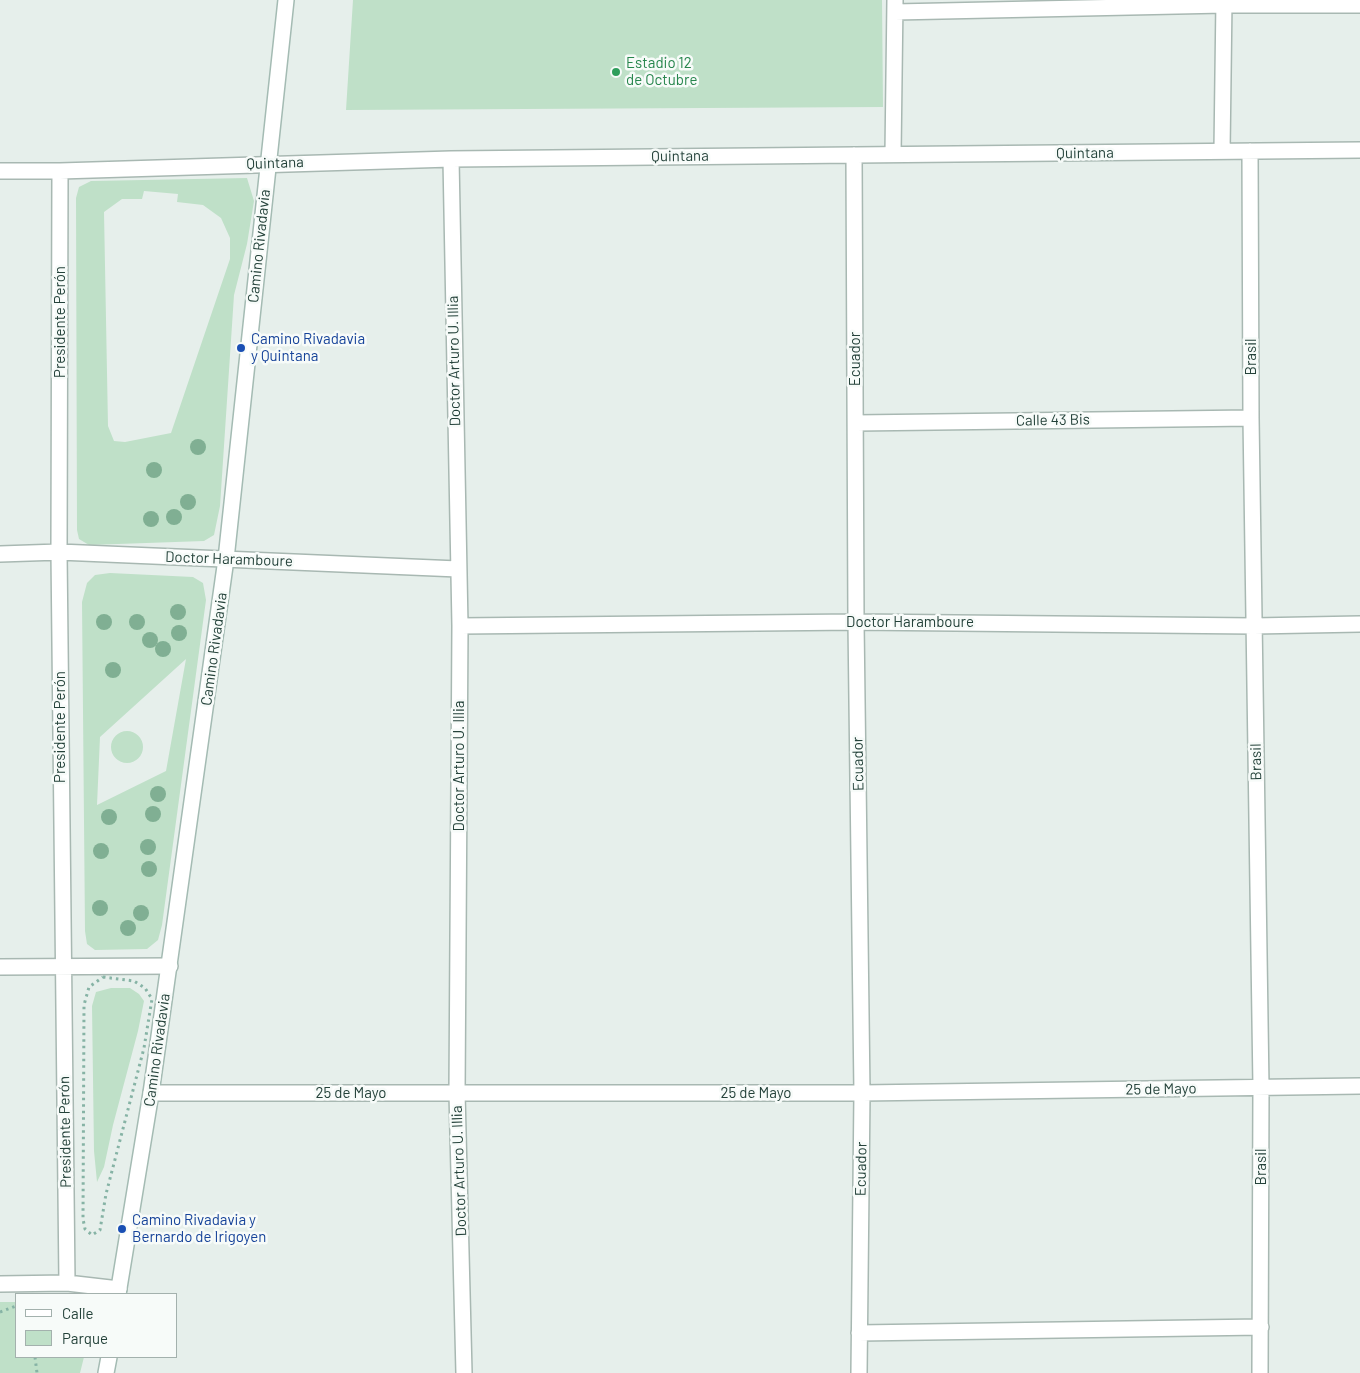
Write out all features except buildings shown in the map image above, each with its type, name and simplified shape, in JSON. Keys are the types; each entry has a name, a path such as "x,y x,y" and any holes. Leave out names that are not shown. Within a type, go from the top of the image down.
{"street":[{"name":"Camino Rivadavia","path":"119,1292 170,966 226,559 286,0"},
{"path":"894,154 895,6 1224,3 1360,5"},
{"path":"1222,151 1224,3"},
{"name":"Quintana","path":"0,171 60,171 268,163 451,159 1360,150"},
{"name":"Brasil","path":"1250,151 1251,418 1261,1088 1260,1373"},
{"name":"Ecuador","path":"854,155 856,622 862,1093 859,1373"},
{"name":"Doctor Arturo U. Illia","path":"451,159 460,626 457,1093 464,1373"},
{"name":"Presidente Perón","path":"60,171 59,552 62,967 67,1283"},
{"name":"Calle 43 Bis","path":"856,423 1251,418"},
{"name":"Doctor Haramboure","path":"0,554 59,552 458,569"},
{"name":"Doctor Haramboure","path":"460,626 856,622 1254,626 1360,624"},
{"path":"0,967 170,966"},
{"name":"25 de Mayo","path":"151,1093 862,1093 1360,1086"},
{"path":"0,1284 67,1283 119,1292"},
{"path":"859,1332 1260,1327"},
{"path":"106,1373 109,1358"}],"path":[{"path":"103,976 134,981 145,988 152,999 144,1048 106,1194 100,1230 92,1235 85,1230 83,1219 84,1006 89,987 103,976"},
{"path":"0,1312 15,1306"},
{"path":"36,1358 37,1373"}],"green space":[{"name":"Estadio 12 de Octubre","path":"353,0 882,0 883,107 346,110"},
{"path":"247,178 254,201 247,244 234,295 220,506 214,535 204,541 89,545 79,539 77,530 76,198 79,187 91,181","holes":["144,191 178,194 177,202 203,205 221,218 230,238 230,259 171,433 125,442 114,441 108,426 104,212 122,199 142,199"]},
{"path":"110,573 193,577 203,583 206,600 162,925 158,940 147,949 95,950 87,944 85,931 82,602 87,583 95,575","holes":["186,659 166,771 97,805 100,737"]},
{"path":"127,731 139,735 143,747 139,759 127,763 115,759 111,747 115,735"},
{"path":"111,988 130,988 139,994 144,1001 104,1167 97,1182 94,1151 92,1006 96,992"},
{"path":"0,1302 15,1302 15,1358 84,1358 80,1373 0,1373"}],"place":[{"name":"Estadio 12 de Octubre","path":"616,72"},
{"name":"Camino Rivadavia y Quintana","path":"241,348"},
{"name":"Camino Rivadavia y Bernardo de Irigoyen","path":"122,1229"}]}
